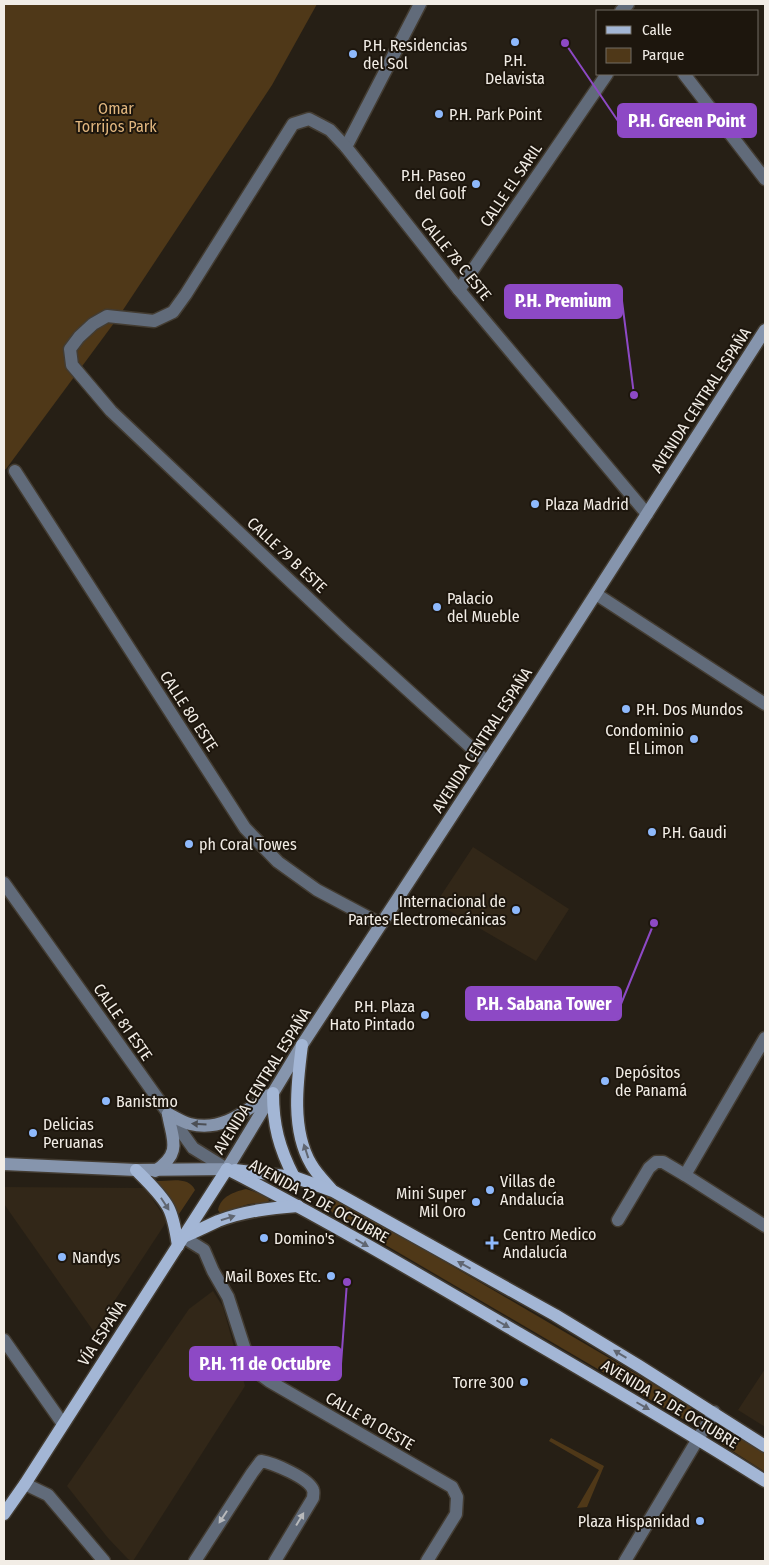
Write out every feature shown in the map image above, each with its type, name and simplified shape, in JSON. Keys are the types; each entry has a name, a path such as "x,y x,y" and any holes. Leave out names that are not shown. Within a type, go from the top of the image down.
{"main road":[{"name":"AVENIDA CENTRAL ESPAÑA","path":"227,1169 302,1045 596,594 765,330"},
{"path":"302,1045 297,1082 301,1132 312,1166 333,1191"},
{"path":"168,1114 189,1124 209,1125 226,1122 235,1119 273,1092"},
{"path":"273,1092 273,1114 277,1136 284,1157 294,1177"},
{"path":"155,1170 168,1160 174,1147 174,1135 168,1114"},
{"path":"4,1164 136,1170 227,1169"},
{"name":"AVENIDA 12 DE OCTUBRE","path":"227,1169 294,1177 333,1191 549,1312 714,1412 765,1446"},
{"name":"AVENIDA 12 DE OCTUBRE","path":"227,1169 300,1206 698,1438 765,1481"},
{"name":"VÍA ESPAÑA","path":"4,1514 227,1169"},
{"path":"136,1170 154,1188 169,1209 181,1241 220,1221 239,1215 258,1210 300,1206"}],"street":[{"path":"346,147 420,4"},
{"name":"CALLE EL SARIL","path":"459,290 606,75"},
{"path":"685,75 765,179"},
{"name":"CALLE 78 C ESTE","path":"72,366 70,349 79,337 93,324 108,316 154,321 173,312 293,124 309,119 330,130 346,147 459,290 647,514"},
{"name":"CALLE 79 B ESTE","path":"72,366 111,412 345,633 487,762"},
{"name":"CALLE 80 ESTE","path":"15,471 245,828 278,862 317,890 380,924"},
{"path":"596,594 765,704"},
{"name":"CALLE 81 ESTE","path":"4,883 194,1148 227,1169"},
{"path":"686,1175 760,1059 765,1038"},
{"path":"618,1220 649,1168 656,1162 663,1162 765,1226"},
{"name":"CALLE 81 OESTE","path":"181,1241 204,1250 213,1271 228,1297 248,1362 257,1372 269,1381 452,1487 457,1497 456,1514 427,1561"},
{"path":"4,1340 63,1424"},
{"path":"625,1561 714,1412"},
{"path":"195,1561 261,1461 272,1463 307,1482 313,1489 313,1498 275,1561"},
{"path":"24,1484 48,1495 104,1561"}],"shaded area":[{"path":"473,847 569,909 536,961 436,903"},
{"path":"4,1187 145,1188 167,1221 94,1332 4,1204"},
{"path":"213,1291 223,1307 245,1386 132,1561 108,1538 67,1486 189,1309"},
{"path":"765,1369 765,1427 738,1410"}],"green space":[{"name":"Omar Torrijos Park","path":"4,4 317,4 272,85 117,319 4,470"},
{"path":"157,1181 184,1181 195,1190 177,1217 157,1185"},
{"path":"246,1189 268,1198 269,1201 266,1203 249,1204 220,1213 218,1210 225,1198"},
{"path":"324,1196 343,1202 691,1406 691,1415 683,1419 336,1216 322,1202"},
{"path":"724,1430 730,1430 765,1453 765,1472 720,1443 719,1438"},
{"path":"551,1438 604,1466 587,1507 577,1508 599,1470 549,1441"}],"place":[{"name":"P.H. Delavista","path":"515,42"},
{"name":"P.H. Green Point","path":"565,43"},
{"name":"P.H. Residencias del Sol","path":"353,54"},
{"name":"P.H. Park Point","path":"439,114"},
{"name":"P.H. Paseo del Golf","path":"476,184"},
{"name":"P.H. Premium","path":"634,395"},
{"name":"Plaza Madrid","path":"535,504"},
{"name":"Palacio del Mueble","path":"437,607"},
{"name":"P.H. Dos Mundos","path":"626,709"},
{"name":"Condominio El Limon","path":"694,739"},
{"name":"P.H. Gaudi","path":"652,832"},
{"name":"ph Coral Towes","path":"189,844"},
{"name":"Internacional de Partes Electromecánicas","path":"516,910"},
{"name":"P.H. Sabana Tower","path":"654,923"},
{"name":"P.H. Plaza Hato Pintado","path":"425,1015"},
{"name":"Depósitos de Panamá","path":"605,1081"},
{"name":"Banistmo","path":"106,1101"},
{"name":"Delicias Peruanas","path":"33,1133"},
{"name":"Villas de Andalucía","path":"490,1190"},
{"name":"Mini Super Mil Oro","path":"476,1202"},
{"name":"Domino's","path":"264,1238"},
{"name":"Centro Medico Andalucía","path":"492,1243"},
{"name":"Nandys","path":"62,1257"},
{"name":"Mail Boxes Etc.","path":"331,1276"},
{"name":"P.H. 11 de Octubre","path":"347,1282"},
{"name":"Torre 300","path":"524,1382"},
{"name":"Plaza Hispanidad","path":"700,1521"}]}
